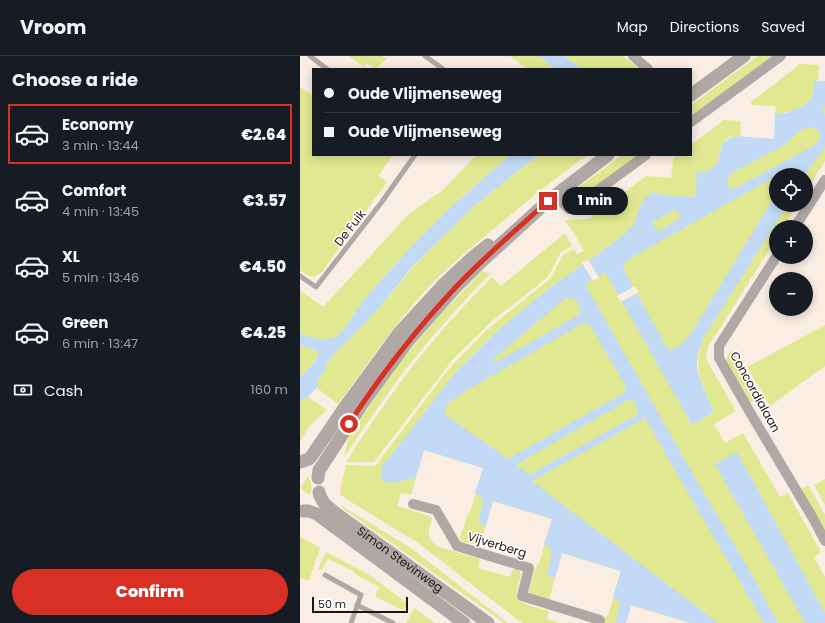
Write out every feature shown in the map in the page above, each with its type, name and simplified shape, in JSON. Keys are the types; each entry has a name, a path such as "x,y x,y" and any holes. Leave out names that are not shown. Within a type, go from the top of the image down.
{"street":[{"path":"633,56 647,68"},
{"path":"692,93 744,56"},
{"path":"692,121 781,56"},
{"path":"300,463 311,457 345,407 399,333 446,282 474,256 607,156"},
{"path":"551,198 569,210 645,156"},
{"path":"799,220 825,180"},
{"path":"301,512 308,509 318,497 318,478 320,470 329,453 362,404 408,341 454,288 551,198"},
{"name":"Concordialaan","path":"772,264 719,346 719,358 825,541"},
{"path":"300,463 306,465 318,478"},
{"name":"Simon Stevinweg","path":"319,492 323,503 334,512 488,623"},
{"name":"Vijverberg","path":"413,504 436,510 457,546 529,568 522,596 600,620 599,623"},
{"name":"Simon Stevinweg","path":"301,512 309,511 316,514 464,623"}],"lane":[{"path":"310,56 326,68"},
{"path":"425,56 442,68"},
{"name":"De Fuik","path":"300,276 316,288 381,204 414,156"},
{"path":"325,575 361,595 351,623"},
{"path":"357,605 393,623"}],"green space":[{"path":"349,56 382,56 387,59 376,68 374,68 367,63 363,66"},
{"path":"510,56 539,56 552,68 526,68"},
{"path":"564,56 623,56 639,68 581,68"},
{"path":"758,56 774,56 692,116 692,104"},
{"path":"800,64 819,65 818,81 814,82 813,94 825,94 825,161 813,180 813,168 769,168 769,212 793,212 787,220 769,220 769,250 708,347 706,354 707,361 736,411 714,424 725,443 743,433 780,497 788,493 821,552 814,557 825,577 825,623 690,623 631,605 626,623 604,623 606,616 608,615 621,571 562,553 549,599 530,593 529,590 537,564 539,564 552,519 493,501 480,546 461,541 460,538 468,513 470,513 483,468 424,450 411,495 401,493 397,506 430,516 432,518 429,537 433,543 439,547 480,559 478,568 510,577 513,569 519,570 521,574 517,595 519,599 533,607 549,611 547,619 559,623 522,623 418,543 341,495 340,491 346,465 376,465 444,375 459,358 486,331 550,279 563,255 574,249 577,254 584,251 565,221 589,219 646,176 671,178 673,159 677,156 692,156 692,144 724,120 741,121 740,137 730,137 724,142 718,159 777,149 808,102 793,111 775,114 776,106 751,105 751,102","holes":["710,170 697,210 645,197 655,192 660,195 695,197 706,172","625,234 609,254 425,420 391,457 455,373 496,332 555,284","701,346 698,363 701,380 714,412 709,415 693,358"]},
{"path":"300,87 312,95 312,156 392,156 378,176 387,182 322,272 316,276 311,276 300,270"},
{"path":"475,156 510,156 466,194 408,250 361,304 344,330 334,337 323,340 300,332 300,290 323,307 409,214 444,189"},
{"path":"537,156 587,156 544,188 461,256 432,283 390,333 338,404 317,388 319,385 317,382 327,363 338,349 343,346 379,308 412,268 472,208"},
{"path":"621,156 638,156 573,203 568,202 566,199 567,196"},
{"path":"565,233 572,246 561,252 548,277 492,321 454,358 374,462 347,462 394,391 440,333 474,295 492,277 501,286"},
{"path":"482,271 490,274 450,316 413,360 344,457 349,435 396,367 437,318"},
{"path":"825,325 825,366 770,406 747,367"},
{"path":"300,345 319,353 311,366 300,376"},
{"path":"732,349 759,398 750,403 725,360"},
{"path":"308,397 327,410 311,424 300,441 300,401"},
{"path":"308,476 311,486 310,495 300,488"},
{"path":"825,479 825,505 814,485"},
{"path":"808,485 825,515 825,536 799,490"},
{"path":"342,506 411,548 508,623 504,623 341,507"},
{"path":"300,537 320,548 309,581 300,578"},
{"path":"326,552 368,574 407,603 404,611 375,596 379,587 355,574 353,571 328,559 322,570 318,569"},
{"path":"414,608 435,623 406,623"}],"water":[{"path":"539,56 564,56 581,68 552,68"},
{"path":"825,81 825,105 823,106 823,111 825,114 825,147 810,168 773,168 817,143 820,136 819,131 811,127 801,130 785,145 732,173 728,177 728,184 729,188 734,189 769,170 769,180 631,258 624,264 623,268 668,350 672,349 682,344 692,332 769,206 769,212 783,212 778,220 769,220 769,234 703,339 697,364 701,381 714,412 692,425 605,272 585,284 778,623 764,623 645,418 532,481 718,623 690,623 631,605 626,623 616,623 620,602 613,597 621,571 562,553 555,578 547,575 551,550 544,544 552,519 493,501 486,526 478,523 483,502 481,497 475,493 483,468 424,450 415,479 386,482 381,479 382,466 384,463 455,373 496,332 555,284 626,233 635,222 645,197 655,192 660,195 695,197 697,172 706,172 717,164 723,143 736,136 774,139 775,114 788,113 803,106 809,102 813,95 814,82","holes":["676,210 680,215 680,218 660,231 657,231 652,222","571,297 576,300 581,311 580,314 494,362 494,359 497,356 566,298","587,323 591,327 625,385 626,390 624,393 510,458 507,458 447,416 444,412 447,404 469,389 582,324","628,400 633,400 638,410 637,415 531,474 517,466 517,464"]},
{"path":"510,156 537,156 472,208 411,268 379,308 343,346 338,349 327,363 317,382 319,385 308,397 300,401 300,376 311,366 319,353 300,345 300,332 323,340 334,337 344,330 361,304 408,250 466,194"},
{"path":"737,452 825,613 825,623 805,623 715,464"}],"pier":[{"path":"588,259 599,278 593,281 582,263"},
{"path":"635,286 639,292 620,302 617,296"}],"route":[{"path":"349,424 408,341 454,288 548,201"}]}
